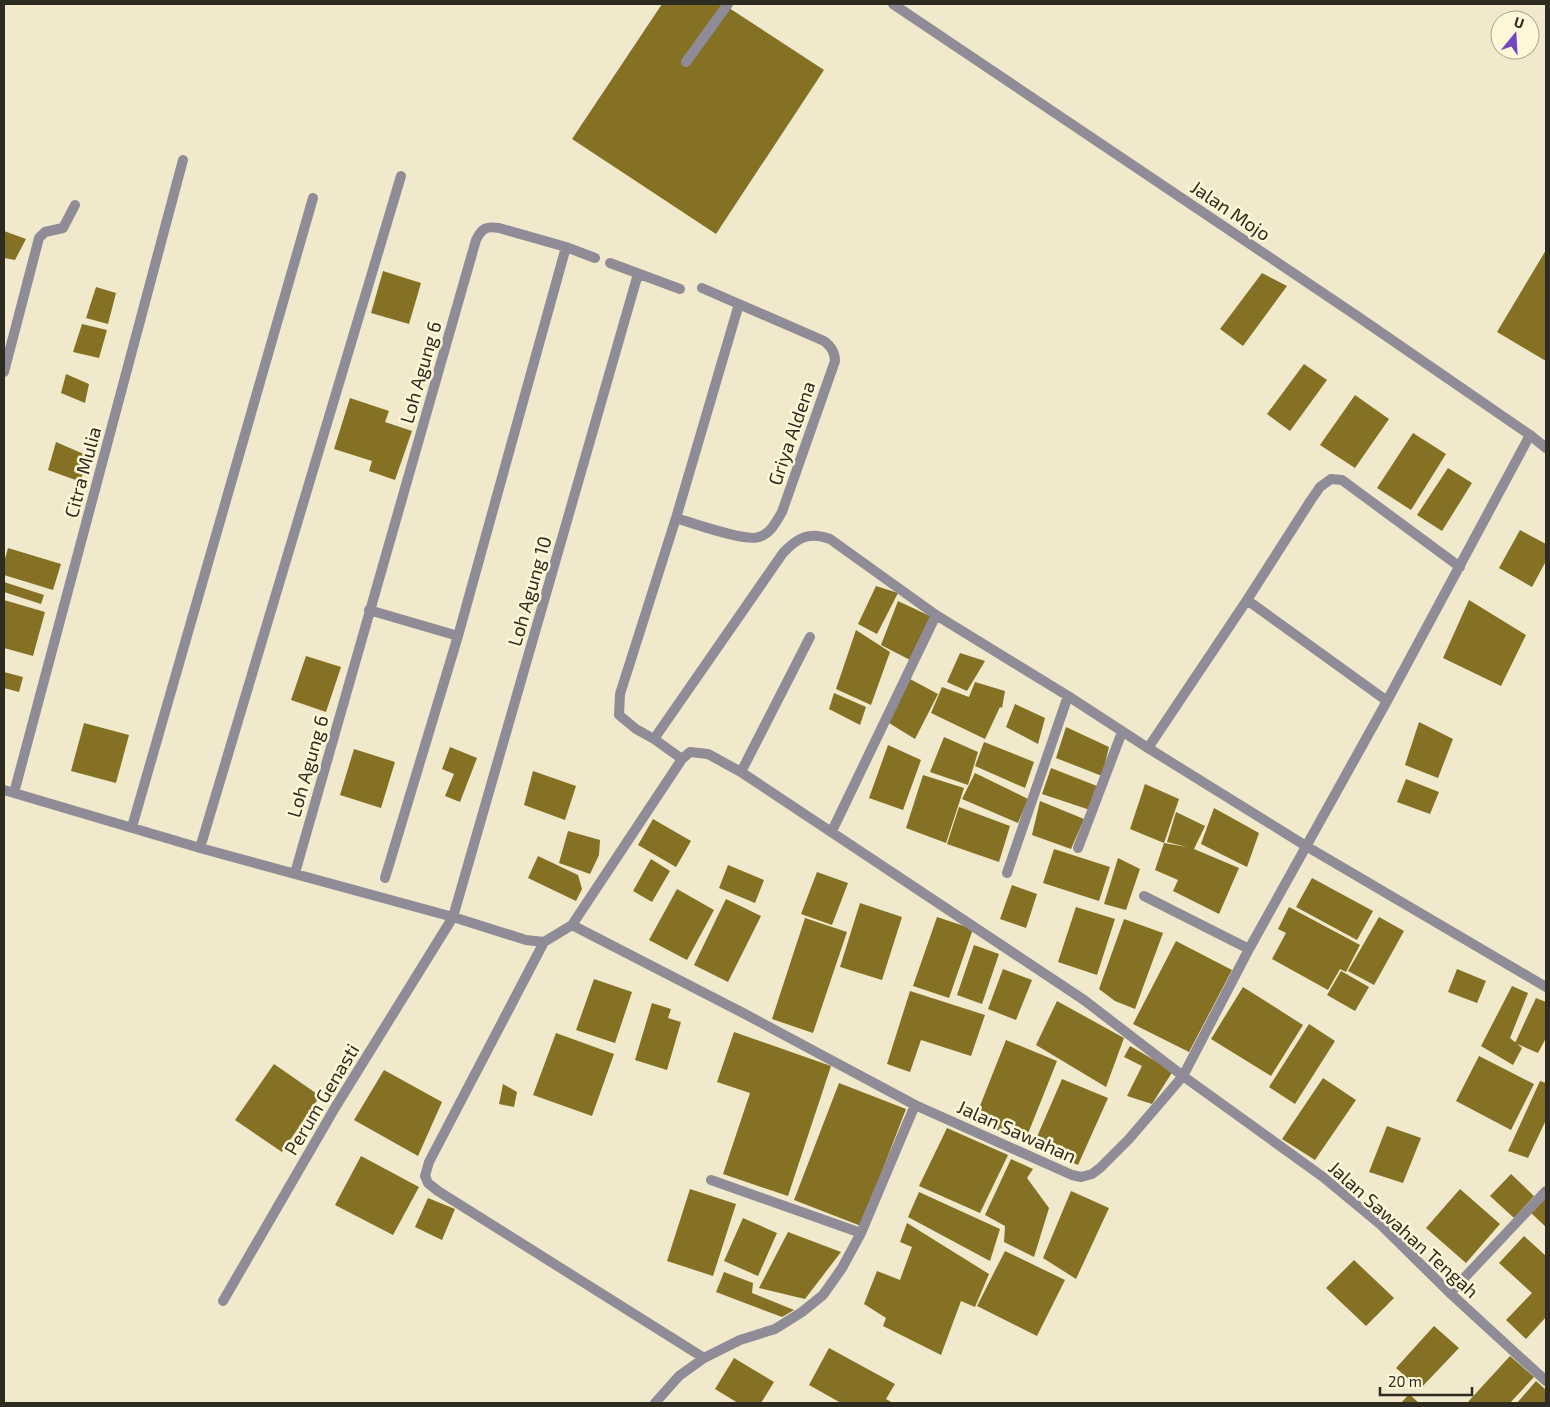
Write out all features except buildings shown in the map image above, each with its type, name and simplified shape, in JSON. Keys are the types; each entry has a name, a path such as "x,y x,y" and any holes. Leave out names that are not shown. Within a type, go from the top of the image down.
{"street":[{"path":"686,62 728,4"},
{"name":"Jalan Mojo","path":"893,4 1349,310 1546,448"},
{"name":"Citra Mulia","path":"14,793 183,160"},
{"path":"200,848 401,176"},
{"path":"132,827 313,198"},
{"path":"4,372 39,238 46,232 63,228 75,205"},
{"name":"Loh Agung 6","path":"294,874 476,240 481,230 488,227 499,228 566,247 595,258"},
{"path":"385,878 458,636 566,247"},
{"path":"610,263 680,288"},
{"name":"Loh Agung 10","path":"453,917 638,274"},
{"name":"Griya Aldena","path":"676,518 741,536 758,538 772,529 782,512 835,361 832,349 824,341 702,288"},
{"path":"704,1358 438,1191 428,1182 425,1176 429,1162 544,942 572,925 682,759 636,729 619,715 620,694 676,518 740,304"},
{"path":"1183,1076 1249,949 1388,701 1530,435"},
{"path":"1148,748 1311,500 1320,487 1331,479 1342,480 1460,567"},
{"path":"654,739 783,553 792,543 805,536 820,535 830,539 936,615 1068,696 1122,732 1306,846 1546,987"},
{"path":"1247,600 1388,701"},
{"path":"369,610 458,636"},
{"path":"832,831 936,615"},
{"path":"741,772 810,637"},
{"path":"1007,873 1068,696"},
{"path":"1078,848 1122,732"},
{"name":"Jalan Sawahan Tengah","path":"682,759 690,752 708,754 741,772 1084,1000 1183,1076 1323,1177 1381,1225 1450,1293 1546,1382"},
{"path":"4,790 200,848 453,917 526,940 544,942"},
{"path":"1144,896 1249,949"},
{"name":"Perum Genasti","path":"223,1301 336,1106 453,917"},
{"path":"572,925 744,1014 915,1106 861,1233 842,1268 823,1295 802,1312 775,1329 740,1340 704,1358 679,1376 655,1403"},
{"name":"Jalan Sawahan","path":"915,1106 1072,1175 1082,1177 1092,1174 1118,1151 1183,1076"},
{"path":"711,1180 861,1233"},
{"path":"1450,1293 1546,1191"}]}
